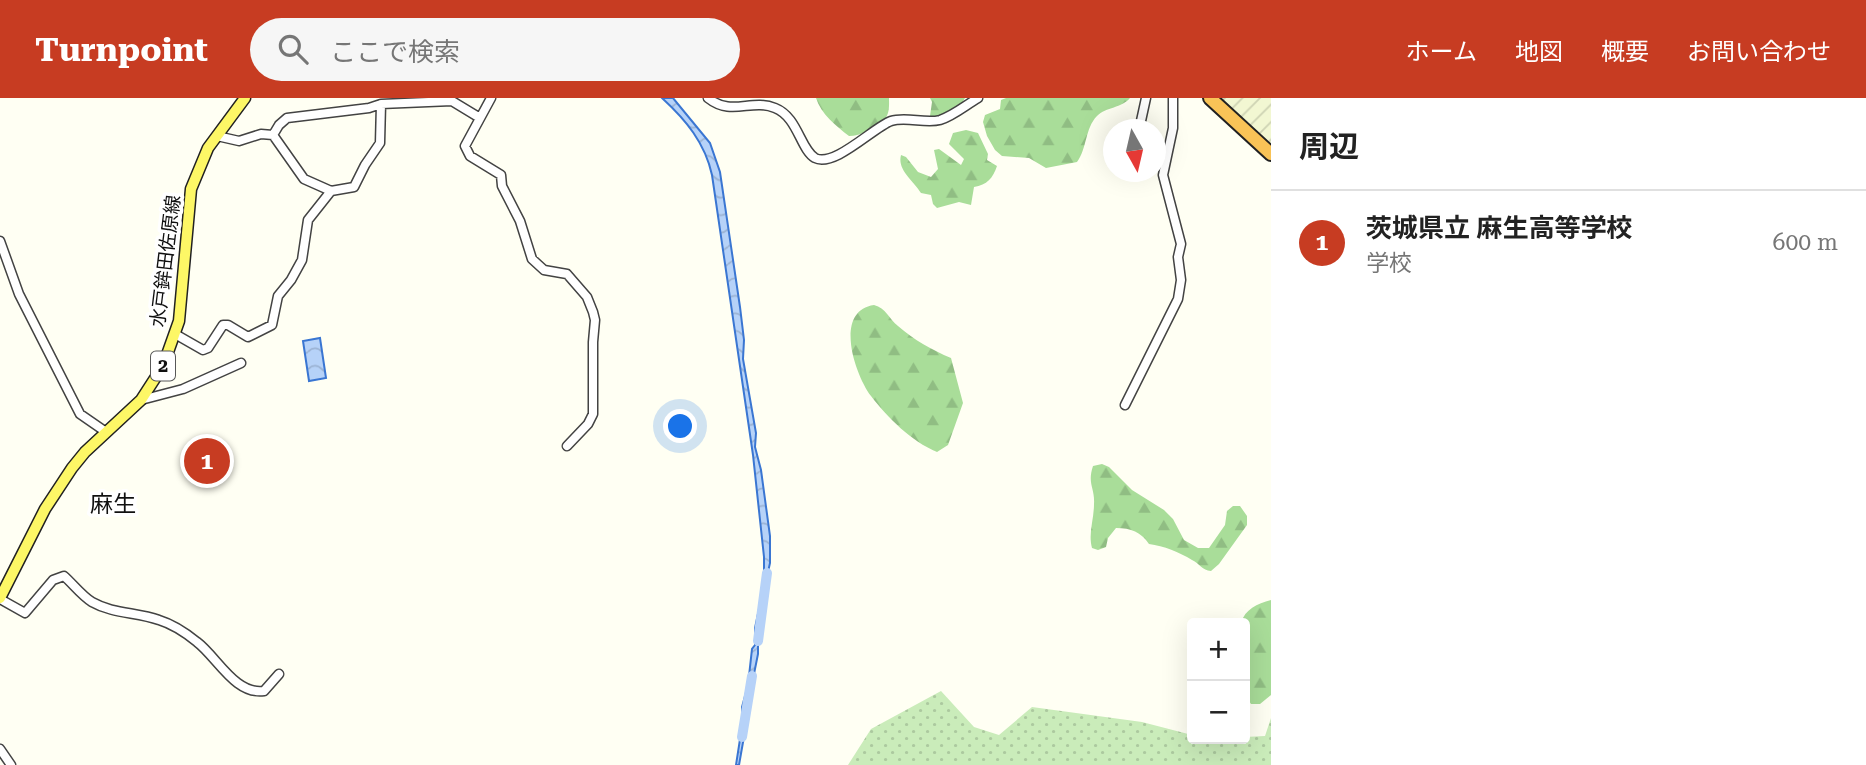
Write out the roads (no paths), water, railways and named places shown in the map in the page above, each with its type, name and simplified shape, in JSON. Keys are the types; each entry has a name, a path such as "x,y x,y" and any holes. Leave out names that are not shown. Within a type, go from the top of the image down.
{"highway":[{"path":"1210,98 1271,154"}],"main road":[{"name":"水戸鉾田佐原線","path":"0,598 57,490 85,452 141,400 163,366 179,321 191,189 208,148 245,98"}],"street":[{"path":"491,98 465,146 470,156 500,175 502,186 520,221 532,259 544,270 568,274 587,297 595,320 593,414 588,424 567,446"},
{"path":"708,98 724,107 776,108 791,120 812,154 822,159 862,141 892,121 942,119 978,98"},
{"path":"776,108 782,98"},
{"path":"1141,119 1146,98"},
{"path":"1125,405 1178,299 1180,289 1178,257 1181,244 1163,175 1172,128 1173,98"},
{"path":"273,135 287,118 411,100 452,101 480,118"},
{"path":"273,135 304,179 331,191 354,187 380,143 381,104"},
{"path":"217,136 239,141 261,134 273,135"},
{"path":"174,334 203,350 208,348 223,325 228,325 248,337 272,326 278,296 302,260 308,220 331,191"},
{"path":"0,241 19,294 80,414 106,432"},
{"path":"141,400 183,389 241,363"},
{"path":"0,598 25,613 53,580 64,576 90,601 112,610 159,620 198,642 243,687 254,693 264,691 279,674"},
{"path":"0,750 11,765"}],"water":[{"path":"662,98 673,98 710,143 720,172 740,307 743,359 756,433 755,447 770,536 770,563 758,618 758,654 752,684 744,700 745,731 739,765 736,765 743,720 742,707 748,685 755,628 764,585 764,557 753,455 709,163 693,133"},
{"path":"320,338 326,378 309,381 303,341"}],"waterway":[{"path":"758,641 767,573"},
{"path":"742,737 752,676"}],"place":[{"name":"茨城県立 麻生高等学校","path":"207,461"}],"district":[{"name":"麻生","path":"113,504"}]}
